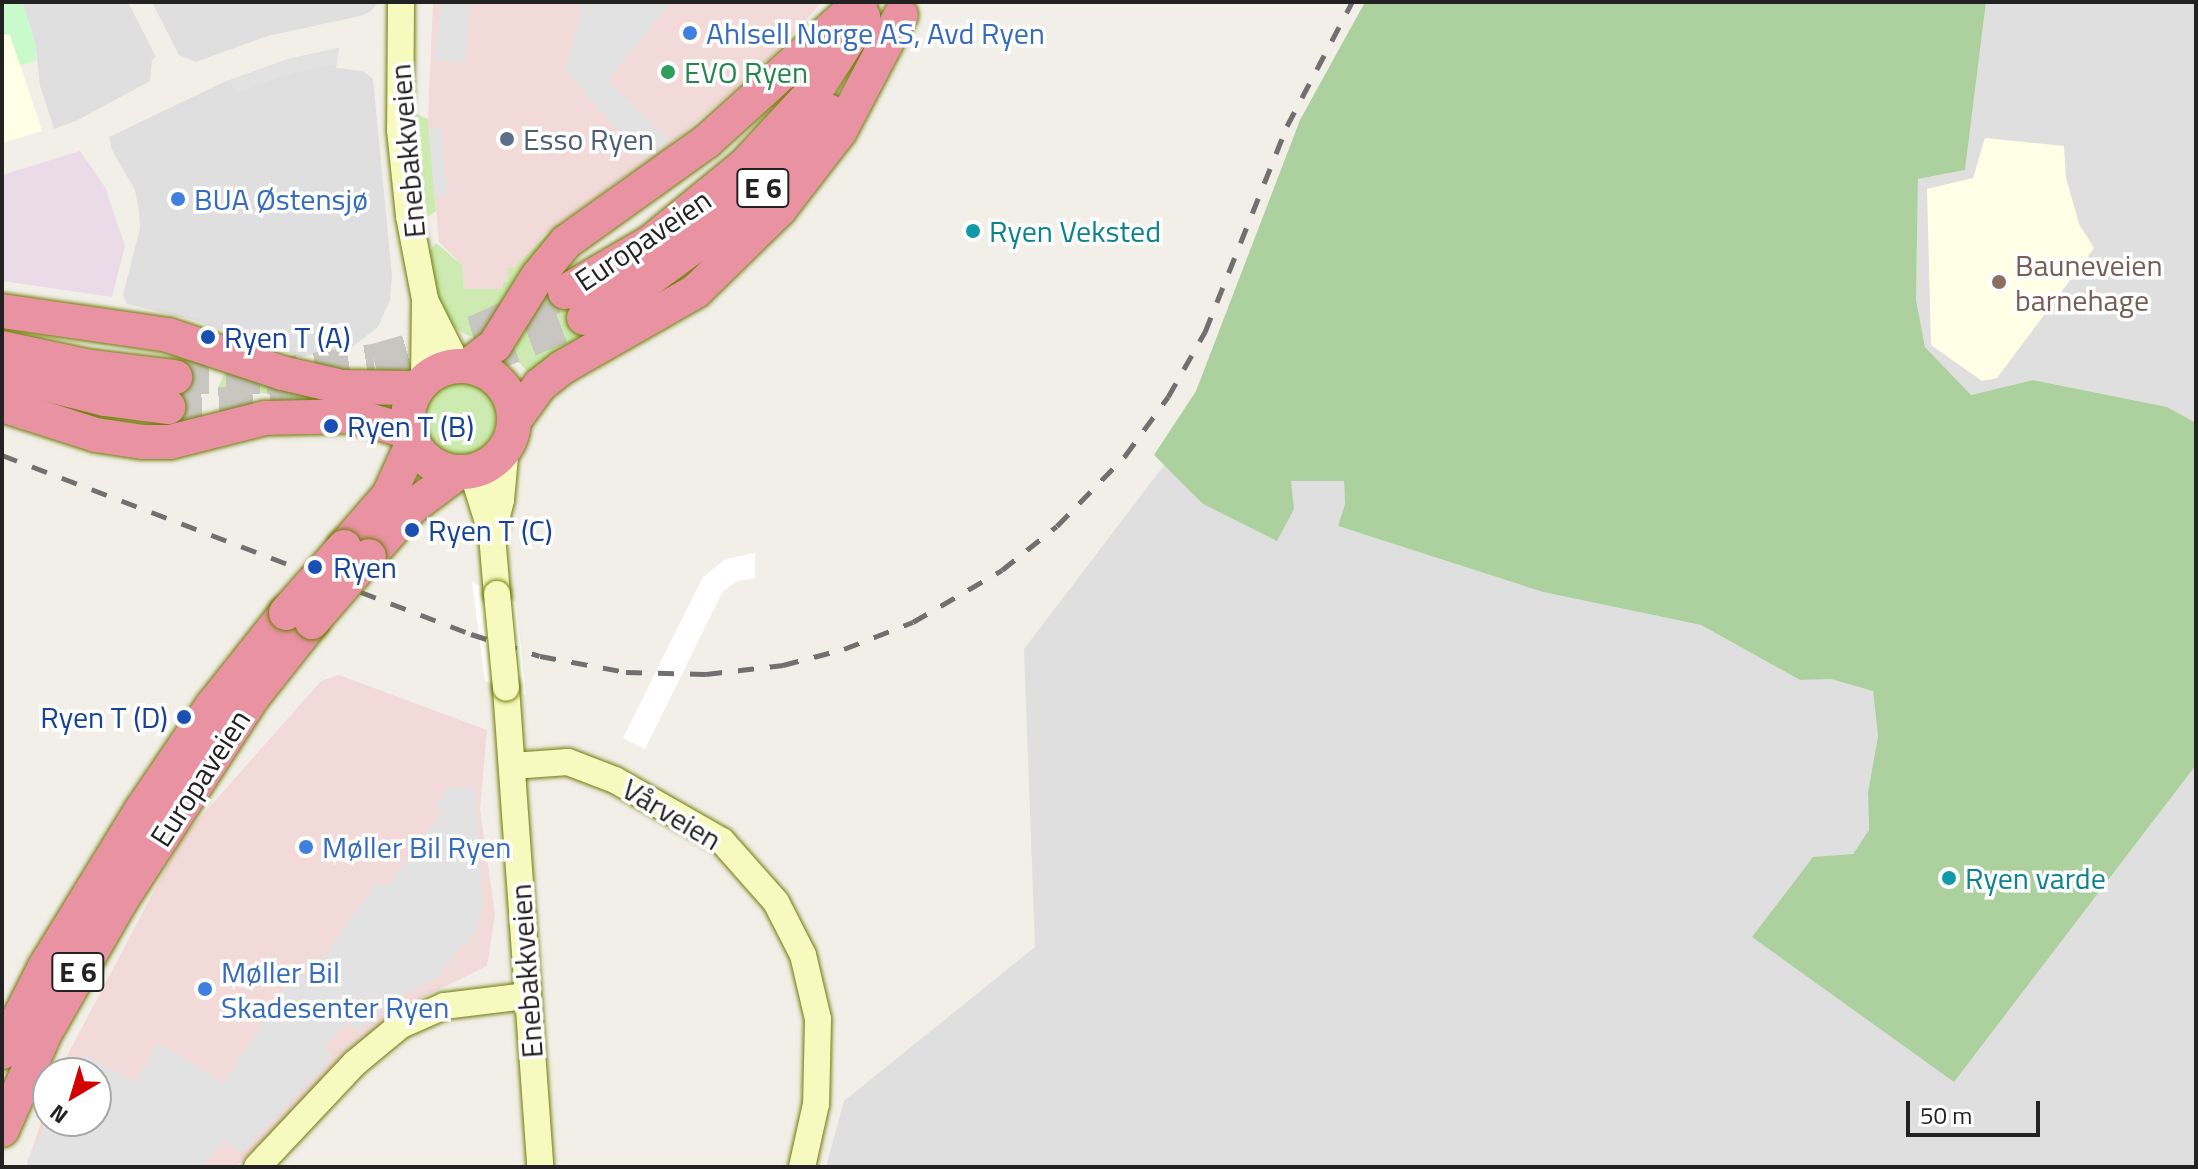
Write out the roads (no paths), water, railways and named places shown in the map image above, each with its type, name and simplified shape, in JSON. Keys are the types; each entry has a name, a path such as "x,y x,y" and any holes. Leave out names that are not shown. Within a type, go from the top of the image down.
{"highway":[{"name":"E 6","path":"411,437 408,409 421,384 434,373 463,366 495,345 538,276 566,242 719,132 861,2"},
{"name":"E 6","path":"466,471 495,459 534,392 563,367 696,291 780,209 840,131 894,6"},
{"name":"Europaveien","path":"574,305 671,265 763,188 821,121 894,6"},
{"name":"E 6","path":"2,311 168,335 282,373 342,387 421,384"},
{"path":"2,348 85,366 172,392 105,399 2,373"},
{"path":"463,366 483,371 506,391 510,434"},
{"path":"2,405 96,435 143,442 170,442 265,418 355,416 411,437 437,466 466,471"},
{"name":"Europaveien","path":"356,552 389,495 411,437"},
{"name":"Europaveien","path":"2,1052 45,967 142,809 212,706 299,617 356,552 412,507 466,471"},
{"name":"Europaveien","path":"2,1130 45,1033 120,902 252,698 299,617"}],"main road":[{"name":"Enebakkveien","path":"401,2 399,81 402,157 425,299 421,384"},
{"name":"Enebakkveien","path":"425,299 463,366"},
{"name":"Enebakkveien","path":"492,535 501,500 510,434"},
{"name":"Enebakkveien","path":"466,471 492,535 512,766 540,1167"},
{"name":"Vårveien","path":"512,766 568,762 615,780 722,841 776,902 803,955 818,1019 819,1078 802,1167"},
{"path":"257,1167 355,1063 401,1025 444,1006 526,996"}],"tunnel":[{"path":"175,377 265,377 374,361 476,332 565,292"},
{"path":"168,407 278,401 382,387 482,358 584,318"}],"railway":[{"path":"2,455 471,634 540,656 626,672 706,674 783,665 844,649 913,622 1002,570 1057,526 1125,456 1168,397 1205,332 1287,126 1352,2"}],"place":[{"name":"Ahlsell Norge AS, Avd Ryen","path":"690,33"},
{"name":"EVO Ryen","path":"668,72"},
{"name":"Esso Ryen","path":"507,139"},
{"name":"BUA Østensjø","path":"178,199"},
{"name":"Ryen Veksted","path":"973,231"},
{"name":"Bauneveien barnehage","path":"1999,282"},
{"name":"Ryen T (A)","path":"208,337"},
{"name":"Ryen T (B)","path":"331,426"},
{"name":"Ryen T (C)","path":"412,530"},
{"name":"Ryen","path":"315,567"},
{"name":"Ryen T (D)","path":"184,717"},
{"name":"Møller Bil Ryen","path":"306,847"},
{"name":"Ryen varde","path":"1949,878"},
{"name":"Møller Bil Skadesenter Ryen","path":"205,989"}]}
